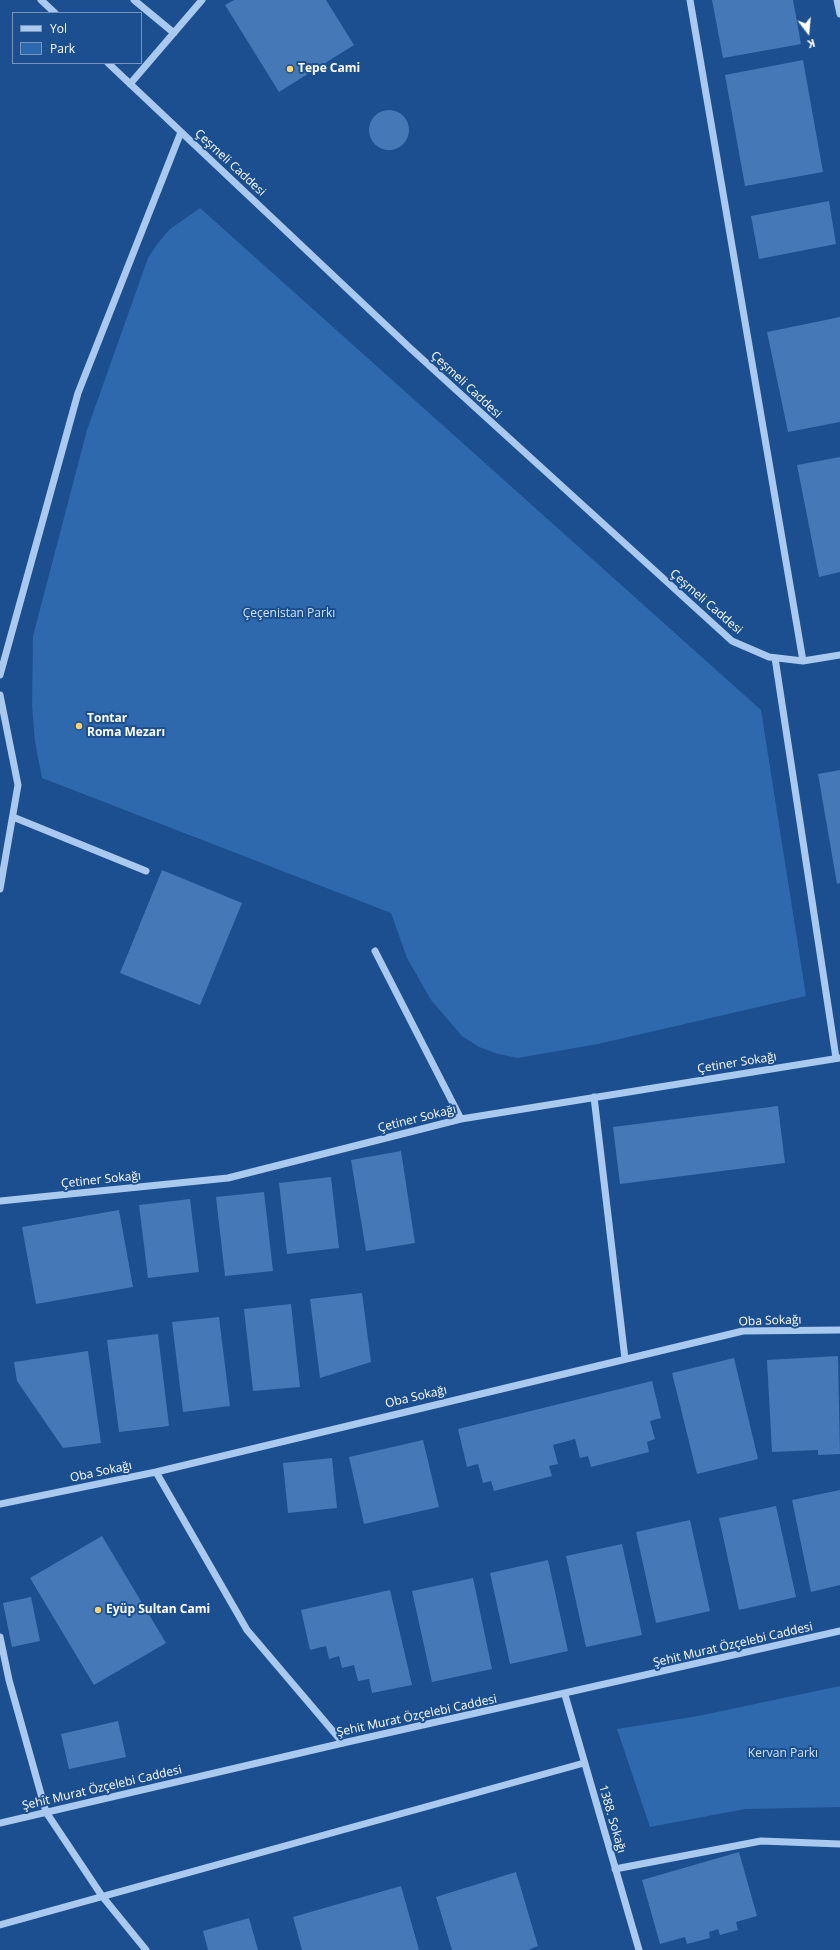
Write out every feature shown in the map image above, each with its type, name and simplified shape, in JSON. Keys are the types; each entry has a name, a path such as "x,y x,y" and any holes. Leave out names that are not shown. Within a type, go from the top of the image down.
{"street":[{"path":"41,0 54,12"},
{"path":"134,0 174,33"},
{"path":"130,84 202,0"},
{"path":"690,0 803,661"},
{"path":"837,0 840,14"},
{"name":"Çeşmeli Caddesi","path":"109,64 433,369 726,636 738,644 769,657 803,661 840,655"},
{"path":"0,675 78,393 181,132"},
{"path":"776,658 838,1058"},
{"path":"0,695 18,785 0,889"},
{"path":"12,817 146,871"},
{"path":"375,951 461,1119"},
{"name":"Çetiner Sokağı","path":"0,1202 228,1178 461,1119 838,1058"},
{"path":"594,1097 625,1359"},
{"name":"Oba Sokağı","path":"0,1504 156,1472 743,1331 840,1330"},
{"path":"156,1472 247,1630 343,1743"},
{"name":"Şehit Murat Özçelebi Caddesi","path":"0,1823 343,1743 565,1695 840,1631"},
{"path":"0,1637 9,1680 46,1812 102,1896 146,1950"},
{"name":"1388. Sokağı","path":"565,1695 639,1950"},
{"path":"0,1925 584,1763"},
{"path":"615,1869 761,1841 840,1844"}],"green space":[{"name":"Çeçenistan Parkı","path":"200,208 761,710 806,996 598,1044 518,1058 498,1054 479,1047 462,1036 431,1000 407,958 391,913 42,778 35,742 32,705 33,636 87,430 148,258 170,229"},
{"name":"Kervan Parkı","path":"840,1686 840,1807 745,1809 650,1827 617,1729 698,1716"}],"building":[{"name":"Tepe Cami","path":"234,0 326,0 354,45 279,92 225,5"},
{"path":"712,0 793,0 801,44 723,58"},
{"path":"803,60 823,172 745,186 725,75"},
{"path":"389,110 403,116 409,130 403,144 389,150 375,144 369,130 375,116"},
{"path":"829,201 836,244 759,259 751,216"},
{"path":"840,317 840,422 788,432 767,332"},
{"path":"840,457 840,572 819,577 797,465"},
{"path":"840,770 840,883 837,884 818,774"},
{"path":"162,870 242,903 200,1005 120,973"},
{"path":"778,1106 785,1163 620,1184 613,1127"},
{"path":"401,1151 415,1243 366,1251 351,1160"},
{"path":"331,1177 339,1248 287,1254 279,1183"},
{"path":"264,1192 273,1271 225,1276 216,1197"},
{"path":"190,1199 199,1272 148,1278 139,1205"},
{"path":"119,1210 133,1287 36,1304 22,1227"},
{"path":"362,1293 371,1362 320,1378 310,1299"},
{"path":"291,1304 300,1387 253,1391 244,1309"},
{"path":"219,1317 230,1406 183,1412 172,1322"},
{"path":"158,1334 169,1426 119,1432 107,1340"},
{"path":"88,1351 101,1443 63,1448 17,1381 14,1362"},
{"path":"838,1356 840,1454 818,1455 818,1450 772,1452 767,1360"},
{"path":"734,1358 758,1459 697,1474 672,1373"},
{"path":"652,1381 661,1418 650,1421 655,1439 647,1442 649,1452 591,1467 588,1456 580,1458 575,1439 553,1445 558,1464 549,1466 552,1476 494,1491 491,1481 483,1483 478,1464 467,1467 458,1429"},
{"path":"423,1440 439,1507 364,1524 349,1457"},
{"path":"332,1458 337,1508 288,1513 283,1463"},
{"path":"840,1490 840,1585 811,1592 792,1500"},
{"path":"776,1506 796,1597 739,1610 719,1518"},
{"path":"690,1520 710,1611 656,1623 636,1532"},
{"name":"Eyüp Sultan Cami","path":"102,1536 166,1643 94,1685 30,1578"},
{"path":"622,1544 642,1635 586,1647 566,1556"},
{"path":"548,1560 568,1651 510,1664 490,1573"},
{"path":"473,1578 492,1669 432,1682 412,1591"},
{"path":"390,1590 412,1685 372,1693 369,1679 358,1681 354,1665 342,1668 339,1656 329,1659 326,1646 310,1650 301,1610"},
{"path":"31,1597 40,1641 12,1647 3,1603"},
{"path":"118,1721 126,1757 69,1769 61,1734"},
{"path":"739,1852 757,1916 736,1922 738,1930 720,1935 718,1929 709,1932 710,1938 687,1944 685,1937 660,1944 642,1880"},
{"path":"516,1872 538,1946 528,1950 452,1950 436,1897"},
{"path":"401,1886 419,1950 302,1950 293,1917"},
{"path":"249,1918 258,1950 208,1950 203,1931"}],"place":[{"name":"Tepe Cami","path":"290,69"},
{"name":"Tontar Roma Mezarı","path":"79,726"},
{"name":"Eyüp Sultan Cami","path":"98,1610"}]}
